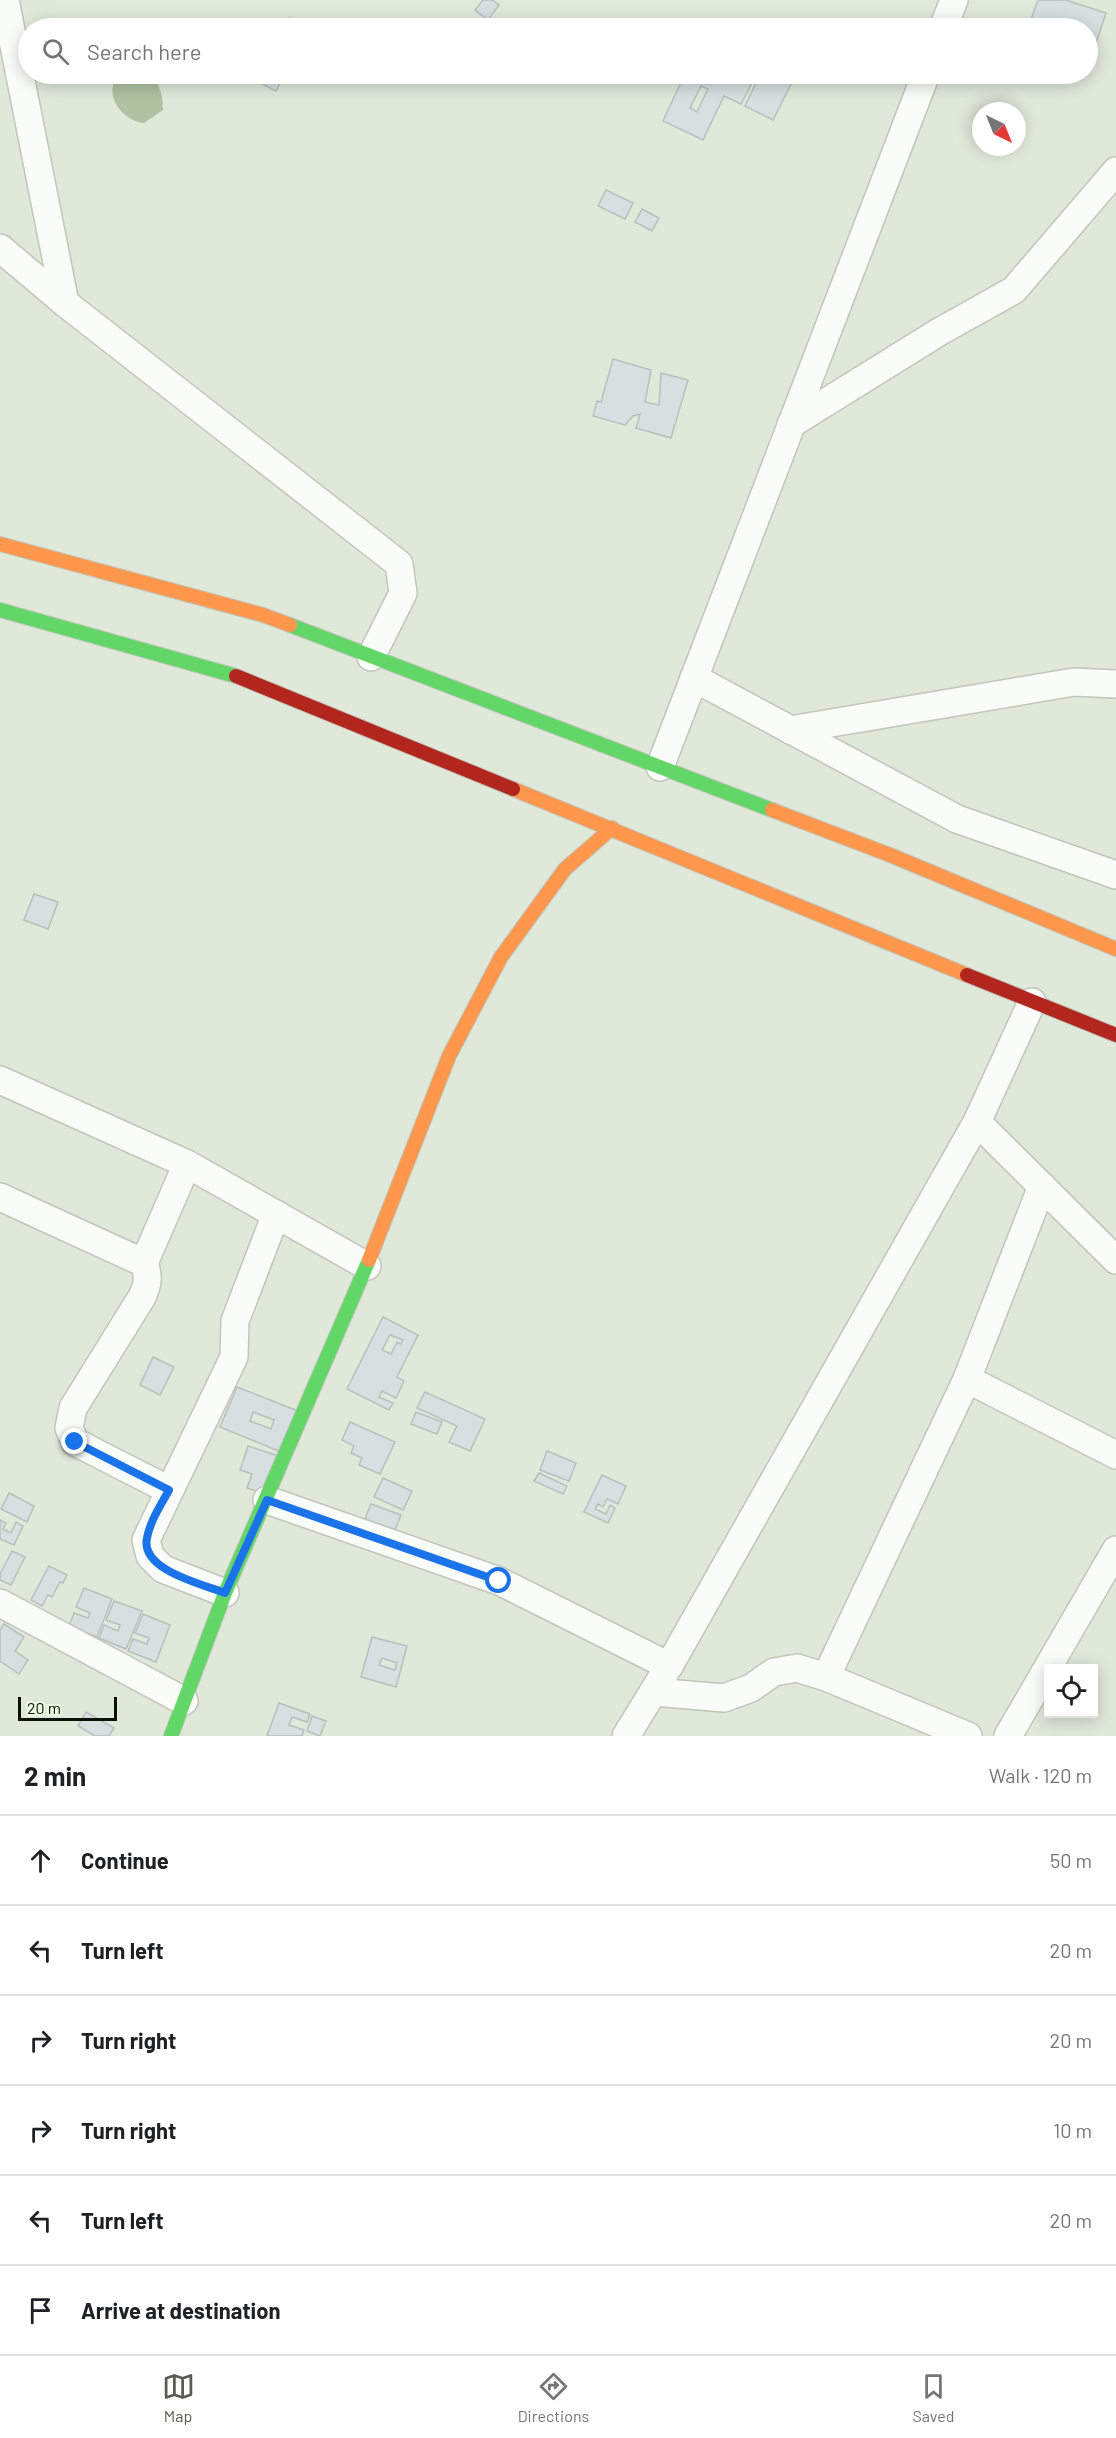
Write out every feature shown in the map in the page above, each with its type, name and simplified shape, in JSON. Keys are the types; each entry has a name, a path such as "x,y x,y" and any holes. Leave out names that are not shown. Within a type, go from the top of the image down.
{"main road":[{"path":"0,544 263,615 890,855 1116,949"},
{"path":"0,610 240,677 1116,1035"},
{"path":"171,1736 225,1593 367,1266 449,1056 501,957 565,869 612,828"}],"street":[{"path":"5,0 18,66"},
{"path":"947,18 954,0"},
{"path":"22,84 65,303"},
{"path":"660,767 922,84"},
{"path":"791,424 939,332 1014,290 1116,171"},
{"path":"0,248 65,303 399,564 403,593 371,657"},
{"path":"694,678 957,819 1116,875"},
{"path":"790,730 1074,682 1116,684"},
{"path":"629,1735 977,1122 1032,1002"},
{"path":"0,1080 187,1164 367,1266"},
{"path":"977,1122 1116,1260"},
{"path":"169,1490 75,1442 69,1428 73,1408 148,1284 148,1274 144,1263 187,1164"},
{"path":"826,1677 967,1379 1042,1186"},
{"path":"0,1197 144,1263"},
{"path":"225,1593 164,1569 150,1556 146,1540 234,1357 235,1321 276,1214"},
{"path":"967,1379 1116,1455"},
{"path":"267,1500 499,1581 669,1666"},
{"path":"1008,1736 1116,1550"},
{"path":"0,1603 184,1701"},
{"path":"654,1692 724,1698 751,1688 774,1672 797,1668 826,1677 968,1736"}],"shaded area":[{"path":"114,84 158,84 163,110 144,123 136,121 128,117 116,104"}],"building":[{"path":"483,0 492,0 499,5 489,18 485,18 475,10"},
{"path":"1038,0 1066,0 1106,13 1098,37 1098,18 1032,18"},
{"path":"262,84 280,84 276,91"},
{"path":"680,84 751,84 741,104 724,96 703,140 663,121","holes":["701,86 708,89 697,112 690,108"]},
{"path":"756,84 791,84 773,120 745,106"},
{"path":"606,190 633,203 625,219 598,206"},
{"path":"642,209 659,218 652,231 635,222"},
{"path":"613,359 651,370 645,402 659,405 661,373 688,380 671,438 636,428 640,414 633,416 625,425 593,416 597,401 601,402"},
{"path":"34,894 58,902 48,929 24,920"},
{"path":"383,1317 418,1335 397,1377 404,1381 396,1398 382,1391 379,1397 393,1403 389,1410 347,1389","holes":["390,1335 403,1340 401,1344 397,1342 391,1354 382,1350"]},
{"path":"153,1357 174,1367 160,1395 140,1385"},
{"path":"237,1387 298,1411 281,1452 220,1427","holes":["253,1412 274,1420 271,1429 250,1421"]},
{"path":"425,1392 485,1419 470,1451 449,1442 457,1426 417,1408"},
{"path":"416,1412 442,1422 437,1434 411,1424"},
{"path":"350,1422 395,1442 380,1474 359,1465 362,1458 351,1453 354,1446 342,1440"},
{"path":"248,1446 279,1456 266,1494 247,1488 252,1474 240,1470"},
{"path":"547,1451 576,1463 569,1481 540,1470"},
{"path":"539,1473 567,1486 563,1494 534,1481"},
{"path":"602,1475 626,1486 618,1504 607,1499 603,1507 598,1504 595,1509 606,1514 610,1505 615,1508 608,1523 584,1512"},
{"path":"383,1478 412,1491 403,1510 374,1497"},
{"path":"9,1493 34,1506 27,1522 1,1509"},
{"path":"371,1504 401,1515 395,1530 365,1519"},
{"path":"0,1520 6,1523 3,1529 11,1533 16,1522 23,1526 14,1545 0,1539"},
{"path":"12,1551 25,1557 11,1585 0,1580 0,1574"},
{"path":"49,1566 67,1575 63,1583 60,1582 52,1597 48,1595 42,1606 31,1600"},
{"path":"84,1588 112,1599 97,1637 69,1626 74,1613 88,1618 90,1613 76,1607"},
{"path":"114,1601 142,1611 126,1649 99,1638 104,1625 118,1631 120,1625 106,1620"},
{"path":"143,1614 170,1625 156,1662 128,1651 133,1639 147,1644 149,1638 135,1633"},
{"path":"4,1624 24,1637 15,1651 28,1660 19,1674 0,1661 0,1630"},
{"path":"372,1637 407,1646 396,1687 361,1677","holes":["382,1658 397,1663 395,1670 379,1665"]},
{"path":"279,1703 310,1714 307,1722 292,1717 289,1725 304,1730 302,1736 267,1736"},
{"path":"86,1712 114,1728 109,1736 95,1736 78,1726"},
{"path":"312,1716 326,1721 320,1736 307,1731"}],"traffic: fast":[{"path":"0,610 236,676"},
{"path":"290,625 772,810"},
{"path":"171,1736 225,1593 369,1260"}],"traffic: slow":[{"path":"0,544 263,615 290,625"},
{"path":"513,789 967,975"},
{"path":"772,810 890,855 1116,949"},
{"path":"369,1260 449,1056 501,957 565,869 612,828"}],"traffic: jam":[{"path":"236,676 513,789"},
{"path":"967,975 1116,1035"}],"route":[{"path":"75,1442 169,1490 146,1540 150,1556 164,1569 225,1593 267,1500 499,1581"}]}
